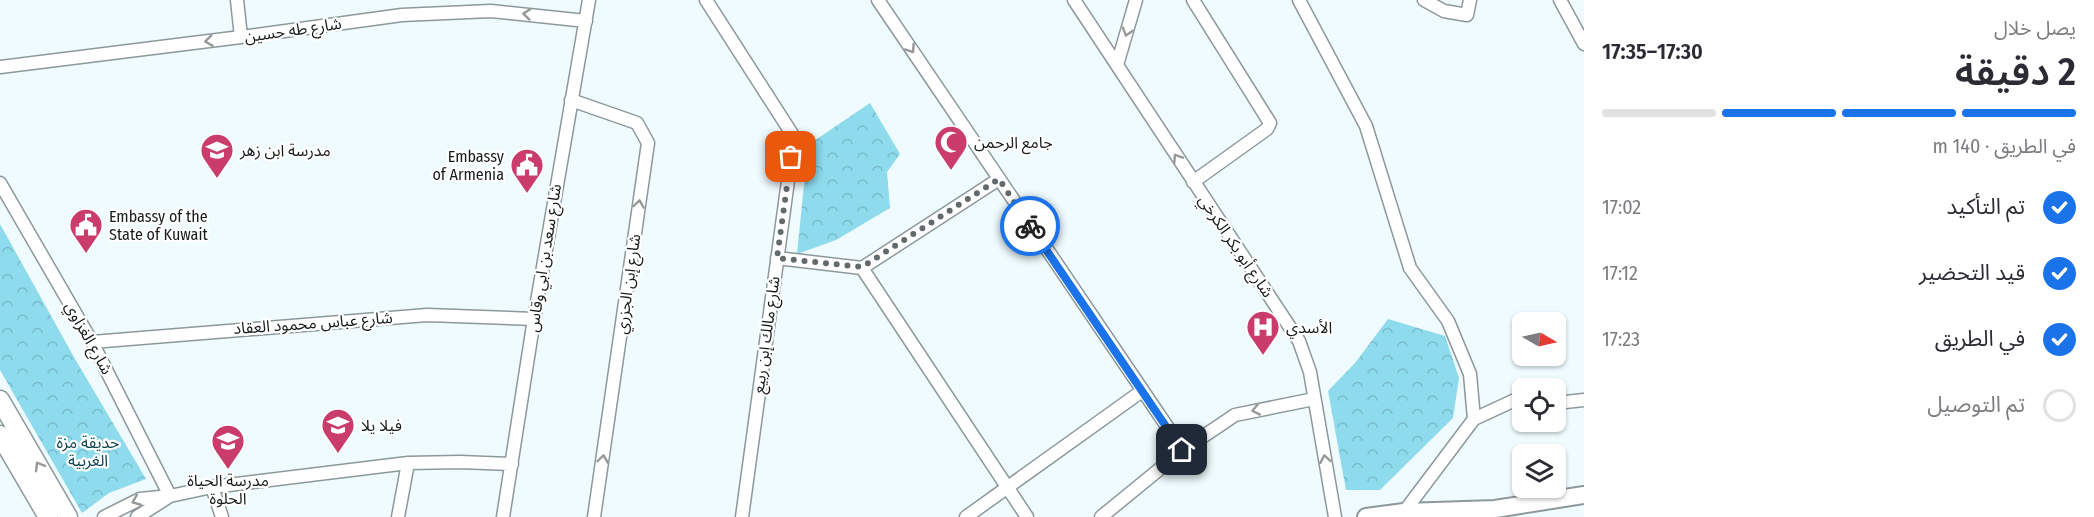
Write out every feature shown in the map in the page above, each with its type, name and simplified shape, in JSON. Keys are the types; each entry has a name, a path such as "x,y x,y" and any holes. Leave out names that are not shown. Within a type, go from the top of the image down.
{"main road":[{"path":"0,400 68,517"},
{"path":"0,435 48,517"}],"street":[{"path":"237,0 242,38"},
{"name":"شارع سعد بن ابي وقاس","path":"503,517 534,319 590,0"},
{"name":"شارع مالك إبن ربيع","path":"706,0 794,136 742,517"},
{"path":"878,0 1182,450"},
{"name":"شارع أبو بكر الكرخي","path":"1074,0 1299,341 1310,372 1335,517"},
{"path":"1117,65 1137,0"},
{"path":"1193,0 1270,123 1267,129 1193,182"},
{"path":"1299,0 1366,126 1410,268 1448,321 1470,374 1474,419"},
{"path":"1424,0 1444,11 1467,15 1470,0"},
{"path":"1560,0 1584,44"},
{"name":"شارع طه حسين","path":"0,67 242,38 402,15 491,10 586,21"},
{"name":"شارع إبن الجزري","path":"571,100 638,123 648,143 594,517"},
{"path":"777,258 862,267 999,179"},
{"name":"شارع الغزاوي","path":"0,183 92,342 170,496"},
{"path":"862,267 1027,517"},
{"name":"شارع عباس محمود العقاد","path":"92,342 427,315 534,319"},
{"path":"966,517 1142,390"},
{"path":"1101,517 1182,450 1235,415 1314,399"},
{"path":"1566,402 1584,400"},
{"path":"1404,512 1474,419 1512,401"},
{"path":"398,517 408,463"},
{"path":"104,517 140,499 170,496 212,487 408,463 512,464"},
{"path":"212,487 222,517"},
{"path":"1366,517 1404,512 1495,509 1584,495"},
{"path":"137,517 170,496"}],"green space":[{"path":"870,103 900,154 887,172 890,208 836,240 797,254 808,145"},
{"name":"حديقة مزة الغربية","path":"0,224 75,359 146,479 109,493 82,513 0,370"},
{"path":"1388,319 1445,336 1459,378 1453,418 1380,490 1346,490 1328,391 1355,363"}],"way so far":[{"path":"791,157 777,258 862,267 999,179 1030,226"}],"place":[{"name":"جامع الرحمن","path":"951,171"},
{"name":"مدرسة ابن زهر","path":"217,179"},
{"name":"Embassy of Armenia","path":"527,194"},
{"name":"Embassy of the State of Kuwait","path":"86,254"},
{"name":"الأسدي","path":"1263,356"},
{"name":"فيلا يلا","path":"338,454"},
{"name":"مدرسة الحياة الحلوة","path":"228,470"}],"route":[{"path":"1030,226 1182,450"}]}
